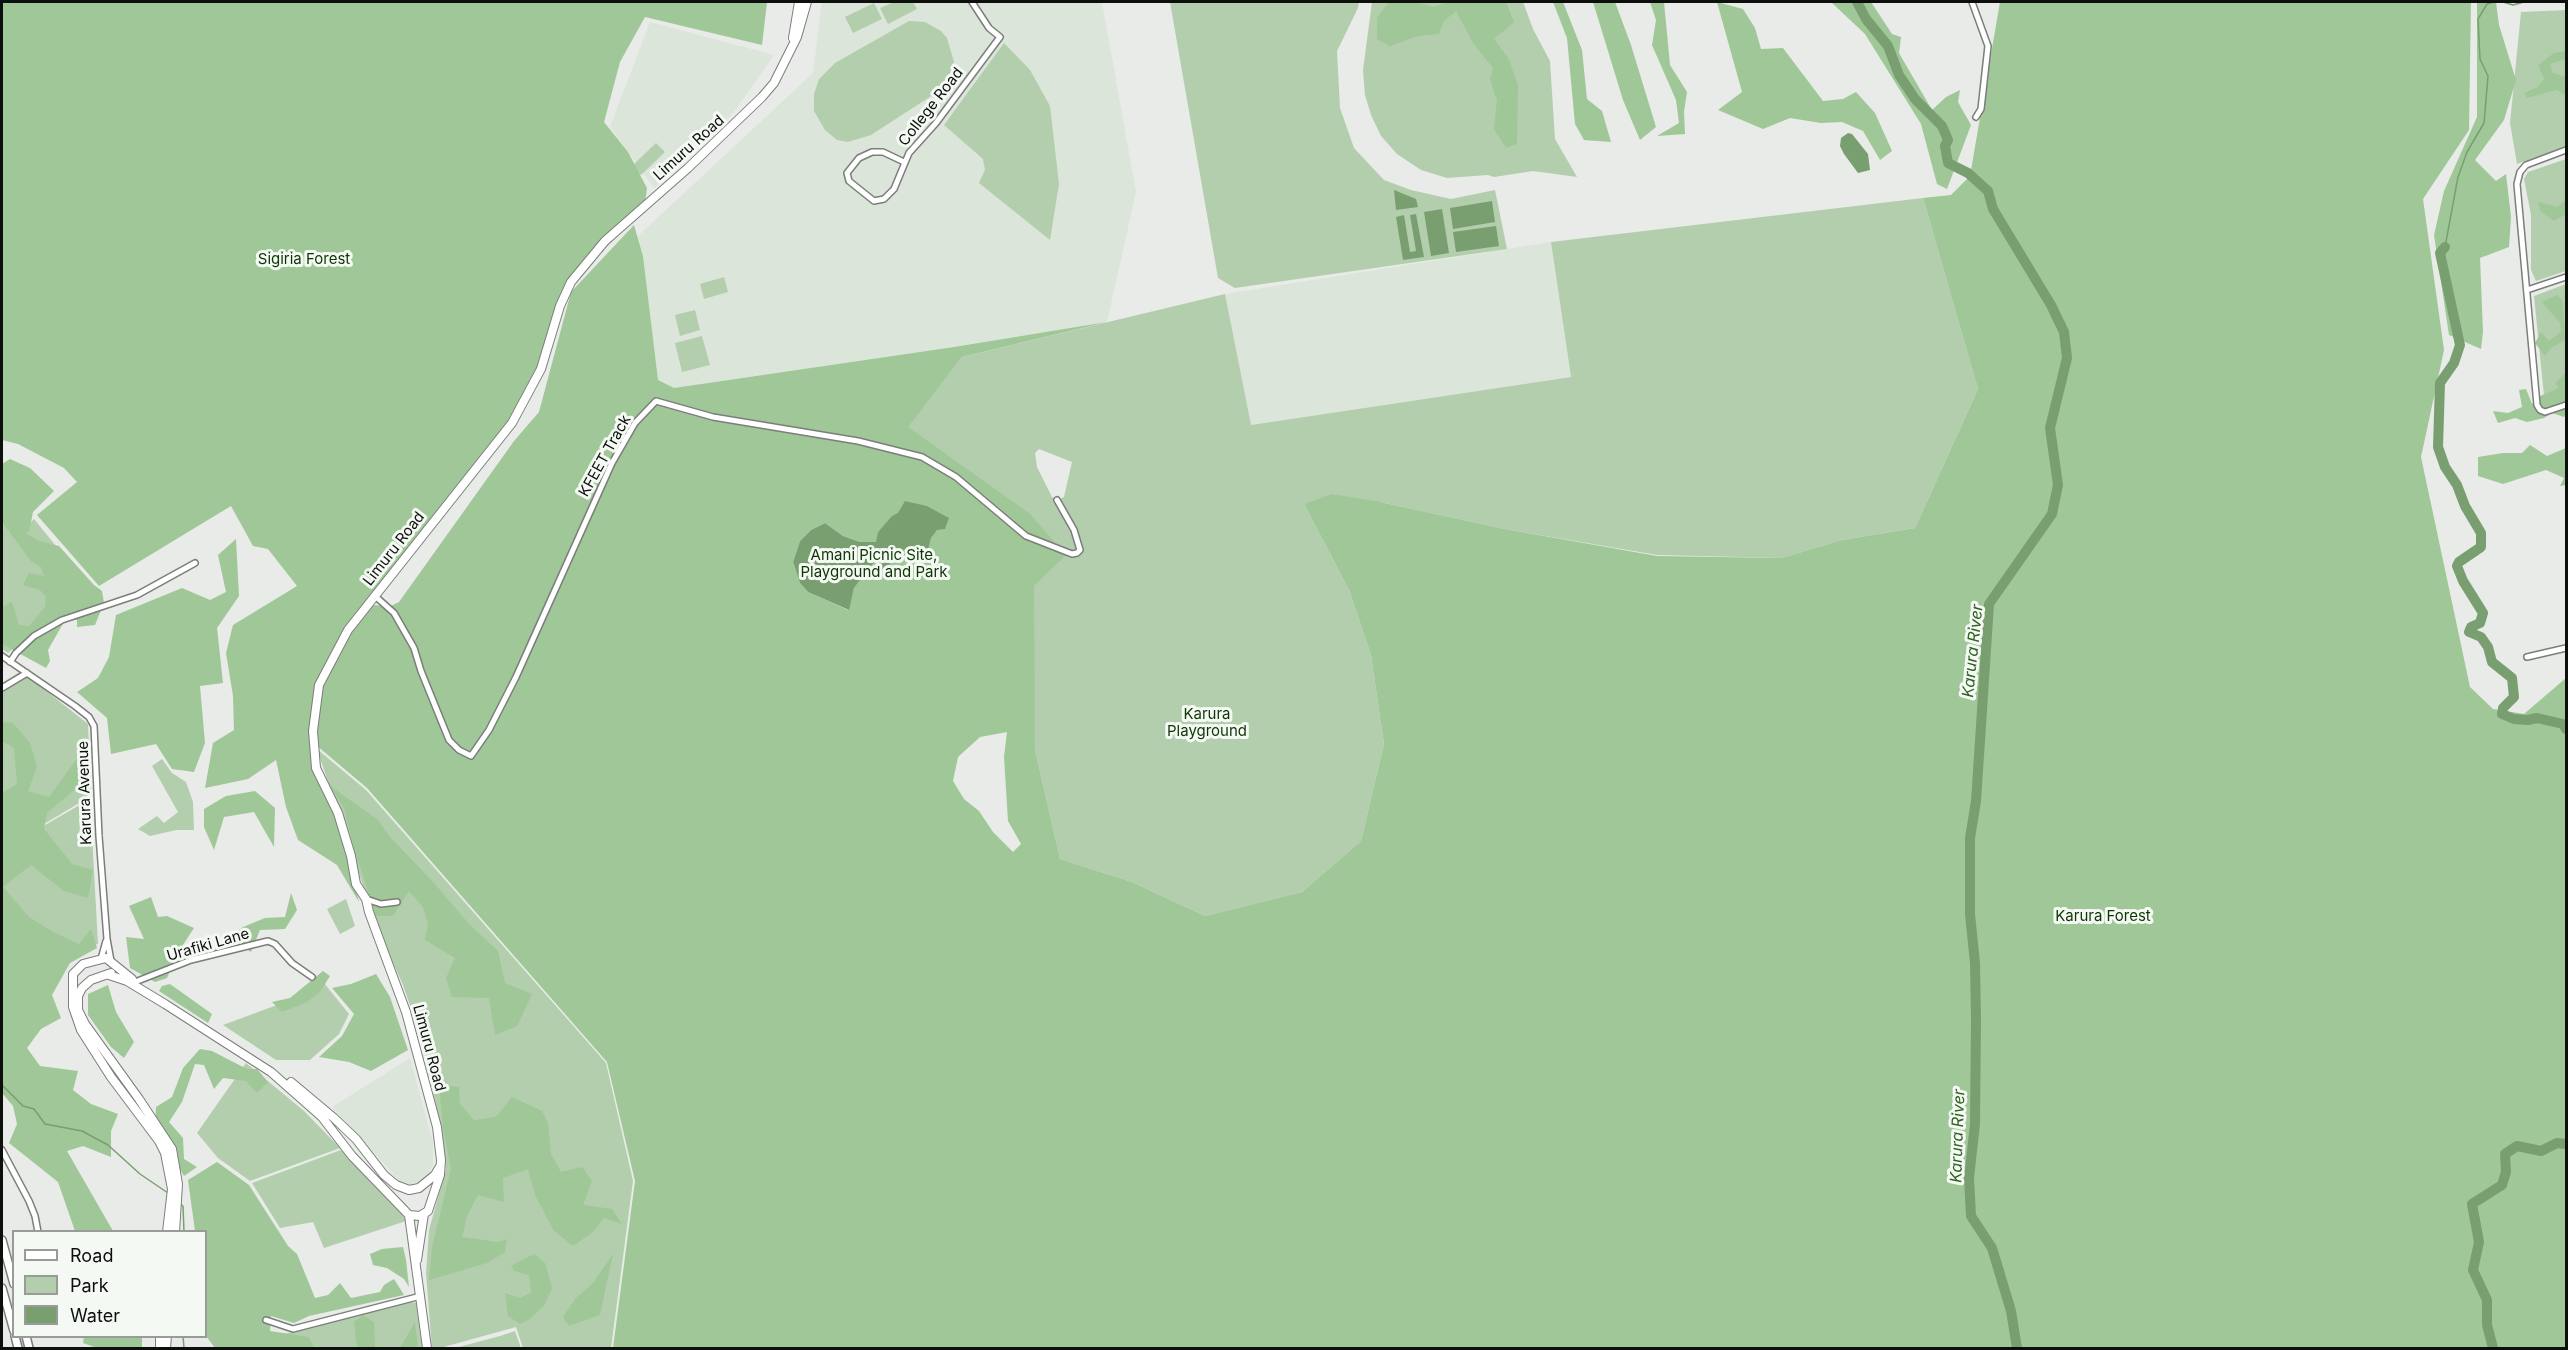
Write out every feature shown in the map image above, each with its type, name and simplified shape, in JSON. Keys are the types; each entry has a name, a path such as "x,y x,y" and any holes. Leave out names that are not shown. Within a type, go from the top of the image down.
{"main road":[{"name":"Limuru Road","path":"792,45 799,2"},
{"name":"Limuru Road","path":"417,1266 424,1214 438,1184 441,1161 437,1127 406,1012 366,899 356,884 351,856 338,813 316,768 313,731 319,685 348,630 416,541 512,423 541,369 560,306 571,282 599,248 745,115 774,83 800,29 807,2"},
{"path":"100,960 97,970 101,974 127,981 271,1072 322,1117 357,1161 410,1215 427,1348"},
{"path":"175,1197 170,1171 159,1141 104,1066 81,1030 75,1014 71,988 73,974 83,964 100,960 112,963 135,982 243,1049 294,1084 356,1139 390,1181 410,1190"},
{"path":"112,963 113,971 91,981 82,988 78,996 78,1010 90,1031 172,1149 176,1168 175,1197 168,1230"},
{"path":"402,1206 404,1196 435,1175 441,1161"},
{"path":"419,1188 427,1193 430,1202"},
{"path":"173,1208 175,1230"},
{"path":"410,1215 424,1214"}],"street":[{"name":"College Road","path":"904,162 876,151 855,161 847,173 849,181 874,201 884,200 897,182 904,162 1000,38 989,28 972,2"},
{"path":"1972,2 1988,46 1981,109 1976,117"},
{"path":"2566,150 2526,165 2518,178 2538,408 2545,412 2566,405"},
{"path":"2527,290 2566,277"},
{"name":"KFEET Track","path":"375,596 394,613 414,648 449,740 459,750 471,756 489,730 516,677 612,463 635,423 656,401 713,417 858,441 922,457 956,477 1026,536 1072,554 1077,553 1080,550 1074,530 1058,500"},
{"path":"10,662 34,636 62,620 137,595 195,563"},
{"path":"2527,657 2566,648"},
{"name":"Karura Avenue","path":"2,656 75,706 89,717 94,726 99,836 107,939 112,963"},
{"path":"2,688 27,673"},
{"path":"366,899 381,904 397,902"},
{"name":"Karura Avenue","path":"100,960 107,939"},
{"name":"Urafiki Lane","path":"135,982 191,960 268,941 275,944 292,963 312,977"},
{"path":"2,1150 36,1216 38,1230"},
{"path":"2,1240 11,1265"},
{"path":"2,1288 12,1324"},
{"path":"266,1320 284,1328 293,1329 421,1296"}],"shaded area":[{"path":"822,2 1102,2 1136,192 1107,322 674,388 658,381 643,256 638,236 813,73"},
{"path":"650,22 774,55 734,112 654,188 610,127"},
{"path":"1551,242 1571,377 1250,425 1225,294"},
{"path":"410,1058 433,1143 433,1165 425,1179 406,1186 332,1107"}],"green space":[{"name":"Karura Forest","path":"2,2 767,2 762,45 645,17 620,62 604,122 628,152 647,188 644,210 567,286 539,373 513,425 505,431 369,604 343,641 321,683 337,654 370,605 391,606 399,602 514,441 539,412 571,292 634,225 643,256 658,380 674,388 1107,322 962,357 908,427 1030,514 1066,555 1034,586 1035,750 1060,859 1132,882 1205,916 1302,892 1361,841 1384,744 1371,655 1349,590 1304,504 1332,494 1505,529 1657,556 1782,558 1842,540 1915,528 1978,389 1923,198 1951,195 1970,176 2000,2 2471,2 2469,130 2423,199 2444,350 2421,457 2470,687 2493,709 2524,714 2566,678 2566,1348 613,1348 635,1181 607,1062 367,788 316,745 317,705 312,734 321,784 340,826 359,902 337,865 298,840 286,807 276,760 248,779 205,788 213,743 234,730 233,696 226,653 233,625 297,586 268,549 253,546 231,506 99,586 37,515 77,482 64,468 18,444 2,440","holes":["906,501 927,506 949,518 945,529 937,530 931,538 928,550 921,554 913,553 906,558 901,551 891,552 891,563 883,570 876,560 854,588 848,610 808,592 800,583 793,562 800,541 811,530 825,523 843,536 860,542 877,542 878,532 892,516 898,514","1007,732 1004,757 1008,821 1021,844 1013,852 993,832 979,811 964,799 953,781 958,757 980,737"]},
{"path":"894,2 913,2 917,9 888,24 880,8"},
{"path":"1170,2 1359,2 1337,51 1340,108 1354,148 1384,180 1411,190 1451,199 1495,190 1507,249 1235,288 1218,278"},
{"path":"1372,2 1523,2 1533,29 1550,61 1555,139 1577,177 1533,171 1494,177 1488,175 1447,178 1421,170 1397,154 1381,136 1365,95 1363,70"},
{"path":"1389,2 1419,3 1434,7 1447,2 1506,2 1514,22 1494,39 1508,58 1518,85 1517,144 1506,148 1494,129 1497,100 1490,80 1493,68 1473,43 1456,11 1444,21 1439,34 1418,36 1390,46 1377,39 1377,18"},
{"path":"1553,2 1563,2 1582,50 1587,99 1602,111 1611,142 1584,140 1575,124 1567,38"},
{"path":"1593,2 1615,2 1631,45 1656,127 1640,140 1623,100"},
{"path":"1650,2 1664,2 1670,65 1687,92 1684,112 1685,134 1657,136 1679,123 1676,100 1652,45 1656,20"},
{"path":"1717,2 1743,9 1755,28 1761,49 1783,48 1823,101 1843,99 1856,92 1875,113 1892,151 1880,160 1863,131 1842,122 1821,123 1790,118 1763,129 1718,110 1742,92"},
{"path":"1831,2 1871,2 1892,34 1901,37 1899,53 1932,110 1946,97 1960,90 1958,102 1971,125 1947,189 1937,184 1921,124 1865,34"},
{"path":"2477,2 2496,2 2499,25 2516,80 2504,120 2475,160 2496,181 2506,174 2511,217 2509,247 2480,258 2483,332 2481,349 2449,335 2434,235 2444,191 2477,117"},
{"path":"874,3 882,19 853,33 845,17"},
{"path":"2566,10 2566,146 2517,164 2510,123 2521,12"},
{"path":"909,21 925,22 941,31 947,38 954,62 948,83 871,135 848,142 837,140 825,130 814,111 814,94 819,79 835,63"},
{"path":"1004,43 1030,70 1050,106 1059,184 1050,240 979,183 985,170 983,159 944,125"},
{"path":"2566,51 2566,59 2550,64 2553,73 2566,77 2566,95 2556,90 2527,98 2524,93 2538,87 2544,79 2538,65 2554,53"},
{"path":"656,143 665,152 641,175 632,166"},
{"path":"2566,159 2566,271 2536,281 2531,270 2531,215 2524,179 2528,172"},
{"name":"Karura Playground","path":"1923,198 1978,389 1915,528 1842,540 1782,558 1657,555 1505,529 1380,502 1304,504 1349,590 1371,655 1384,744 1361,841 1302,892 1205,916 1132,882 1060,859 1035,750 1034,695 766,409 922,408 962,357 1225,294 1251,425 1571,377 1551,242","holes":["1039,449 1072,462 1064,497 1057,500 1052,497 1037,467 1035,453"]},
{"path":"2566,200 2566,214 2554,221 2540,211 2538,202 2558,207"},
{"path":"724,277 728,292 704,299 700,284"},
{"path":"2566,284 2566,398 2545,406 2534,296"},
{"path":"2557,295 2563,301 2565,340 2551,348 2545,356 2535,343 2541,332 2549,341 2561,332 2560,323 2542,302"},
{"path":"695,310 700,330 680,336 675,315"},
{"path":"702,336 710,365 682,372 675,343"},
{"path":"2566,373 2566,415 2564,417 2552,413 2544,418 2527,422 2515,418 2498,423 2493,411 2508,413 2522,407 2519,390 2526,389 2532,404 2540,396 2559,388 2555,383"},
{"path":"2530,445 2547,456 2566,448 2566,485 2560,486 2564,478 2546,470 2503,484 2478,476 2478,457 2522,453"},
{"path":"10,459 30,468 54,491 33,512 29,532 25,533 39,541 59,546 102,591 104,603 95,625 77,627 77,620 65,620 48,650 50,661 46,668 2,644 2,607 12,602 19,625 29,626 45,607 46,597 40,590 23,585 29,573 44,576 41,567 31,561 2,522 2,464"},
{"path":"34,519 100,600 41,625 8,653 2,649 2,525 8,523 27,526"},
{"path":"236,539 239,596 217,628 223,683 200,686 205,743 194,772 172,769 156,744 111,754 107,718 77,692 98,678 109,657 116,615 182,588 210,600 226,592 218,555"},
{"path":"21,671 88,724 91,796 2,849 2,683"},
{"path":"2,722 13,723 30,743 37,767 28,791 49,797 76,760 88,778 47,813 44,829 72,864 93,870 88,898 64,891 31,865 3,887 29,917 53,932 79,944 91,929 97,948 70,963 52,995 61,1018 41,1029 27,1048 40,1066 78,1071 73,1090 91,1104 118,1114 111,1131 111,1157 83,1146 67,1151 112,1230 75,1230 58,1182 9,1143 17,1124 13,1106 2,1093 2,793 17,784 14,748 2,741"},
{"path":"317,749 366,790 606,1063 633,1181 611,1348 523,1348 516,1327 440,1348 432,1348 426,1273 429,1230 446,1169 439,1119 422,1040 403,985 377,927"},
{"path":"162,759 172,773 186,782 193,802 194,830 176,830 150,836 138,829 157,816 164,823 178,812 152,766"},
{"path":"330,786 377,819 390,837 469,924 498,951 505,983 532,994 517,1026 495,1035 489,998 452,997 446,978 455,958 425,940 428,923 423,907 409,891 393,916 376,916 344,808"},
{"path":"255,791 275,808 274,847 254,812 224,817 214,850 204,827 204,809 226,796"},
{"path":"90,799 98,944 17,962 2,957 2,850"},
{"path":"291,893 297,910 285,929 260,930 251,952 229,938 243,927 265,918 285,917"},
{"path":"151,897 158,917 167,916 194,928 177,954 167,978 155,982 130,968 126,937 144,939 129,906"},
{"path":"346,899 355,926 340,934 327,909"},
{"path":"323,971 330,976 320,992 307,1002 282,1012 272,1002 290,998"},
{"path":"376,974 390,997 408,1050 371,1071 349,1062 319,1057 342,1036 354,1014 332,988 351,984"},
{"path":"320,978 349,1014 339,1034 310,1060 276,1060 223,1025 296,998"},
{"path":"170,984 212,1014 208,1023 159,991 162,986"},
{"path":"108,985 116,1012 134,1042 124,1058 111,1047 88,1015 88,994"},
{"path":"200,1049 212,1051 247,1069 257,1069 268,1082 257,1093 246,1081 223,1078 214,1089 204,1065 195,1064 182,1102 169,1122 183,1138 184,1159 197,1167 184,1176 155,1129 156,1107 172,1097 183,1068"},
{"path":"246,1063 304,1111 340,1148 250,1181 218,1158 197,1133"},
{"path":"439,1085 459,1087 460,1104 474,1120 496,1117 512,1097 542,1111 548,1123 551,1154 561,1172 582,1167 592,1181 583,1205 612,1209 622,1224 604,1218 593,1232 573,1246 554,1231 535,1195 528,1169 503,1178 504,1202 478,1195 467,1216 462,1237 498,1242 507,1239 505,1252 487,1263 429,1280 432,1247 451,1169 443,1128"},
{"path":"341,1150 399,1209 406,1221 324,1248 313,1222 280,1228 252,1183"},
{"path":"217,1162 249,1185 288,1246 297,1254 315,1298 328,1295 340,1283 351,1298 380,1292 384,1285 394,1279 404,1295 309,1316 294,1323 271,1316 270,1331 309,1337 314,1348 215,1348 207,1337 207,1230 195,1230 188,1180"},
{"path":"403,1247 409,1287 404,1279 387,1268 373,1265 370,1254 382,1249"},
{"path":"534,1254 545,1263 552,1288 545,1304 530,1319 520,1324 508,1316 505,1293 520,1298 531,1293 529,1275 514,1271 511,1266"},
{"path":"613,1254 600,1315 569,1326 563,1317 576,1298 593,1283"},
{"path":"410,1302 416,1303 422,1348 242,1348 241,1345"},
{"path":"363,1315 374,1322 375,1348 357,1348 354,1322"},
{"path":"415,1322 418,1348 400,1348 404,1341"},
{"path":"515,1331 521,1348 455,1348 500,1336"},
{"path":"84,1338 142,1338 142,1348 97,1348 83,1343"}],"water":[{"path":"1848,133 1852,134 1868,154 1870,170 1858,173 1844,154 1840,146 1841,138"},
{"path":"1394,190 1416,199 1418,207 1396,210"},
{"path":"1492,201 1495,222 1453,229 1450,208"},
{"path":"1442,209 1449,253 1431,256 1424,212"},
{"path":"1416,214 1424,257 1403,260 1396,217 1404,215 1410,252 1416,251 1410,215"},
{"path":"1496,226 1499,246 1456,252 1453,232"},
{"path":"905,501 927,506 949,518 945,529 937,530 931,538 928,550 921,554 913,553 906,558 901,551 891,552 891,563 883,570 876,560 854,588 849,610 808,592 800,583 793,562 800,541 811,530 825,523 843,536 860,542 876,542 878,532 892,516 898,513"}],"waterway":[{"name":"Karura River","path":"1857,2 1866,19 1888,46 1899,75 1915,99 1942,126 1948,140 1945,146 1948,163 1968,173 1988,191 1993,209 2051,305 2064,332 2067,358 2050,428 2058,485 2052,514 1989,604 1976,801 1970,838 1970,914 1975,963 1976,1019 1975,1124 1969,1178 1971,1216 1992,1248 2011,1311 2017,1348"},
{"path":"2445,247 2458,177 2467,152 2484,123 2488,76 2480,59 2478,19 2487,4 2494,2"},
{"path":"2503,2 2513,5 2524,2"},
{"path":"2445,247 2440,253 2460,345 2454,363 2440,383 2438,447 2445,467 2457,485 2465,506 2481,533 2481,547 2459,562 2457,566 2463,581 2483,613 2480,623 2471,627 2469,632 2481,637 2488,647 2492,662 2512,678 2514,697 2503,708 2502,714 2514,719 2537,718 2563,724 2566,729"},
{"path":"2,1085 23,1106 34,1109 45,1124 82,1131 108,1145 140,1174 168,1193"},
{"path":"2493,1348 2487,1325 2487,1300 2473,1270 2479,1242 2472,1204 2502,1185 2506,1172 2505,1154 2517,1146 2541,1151 2557,1143 2566,1144"},
{"path":"180,1204 183,1206 184,1230"},
{"path":"183,1338 184,1348"}],"park label":[{"name":"Sigiria Forest","path":"304,259"},
{"name":"Amani Picnic Site, Playground and Park","path":"874,564"}]}
